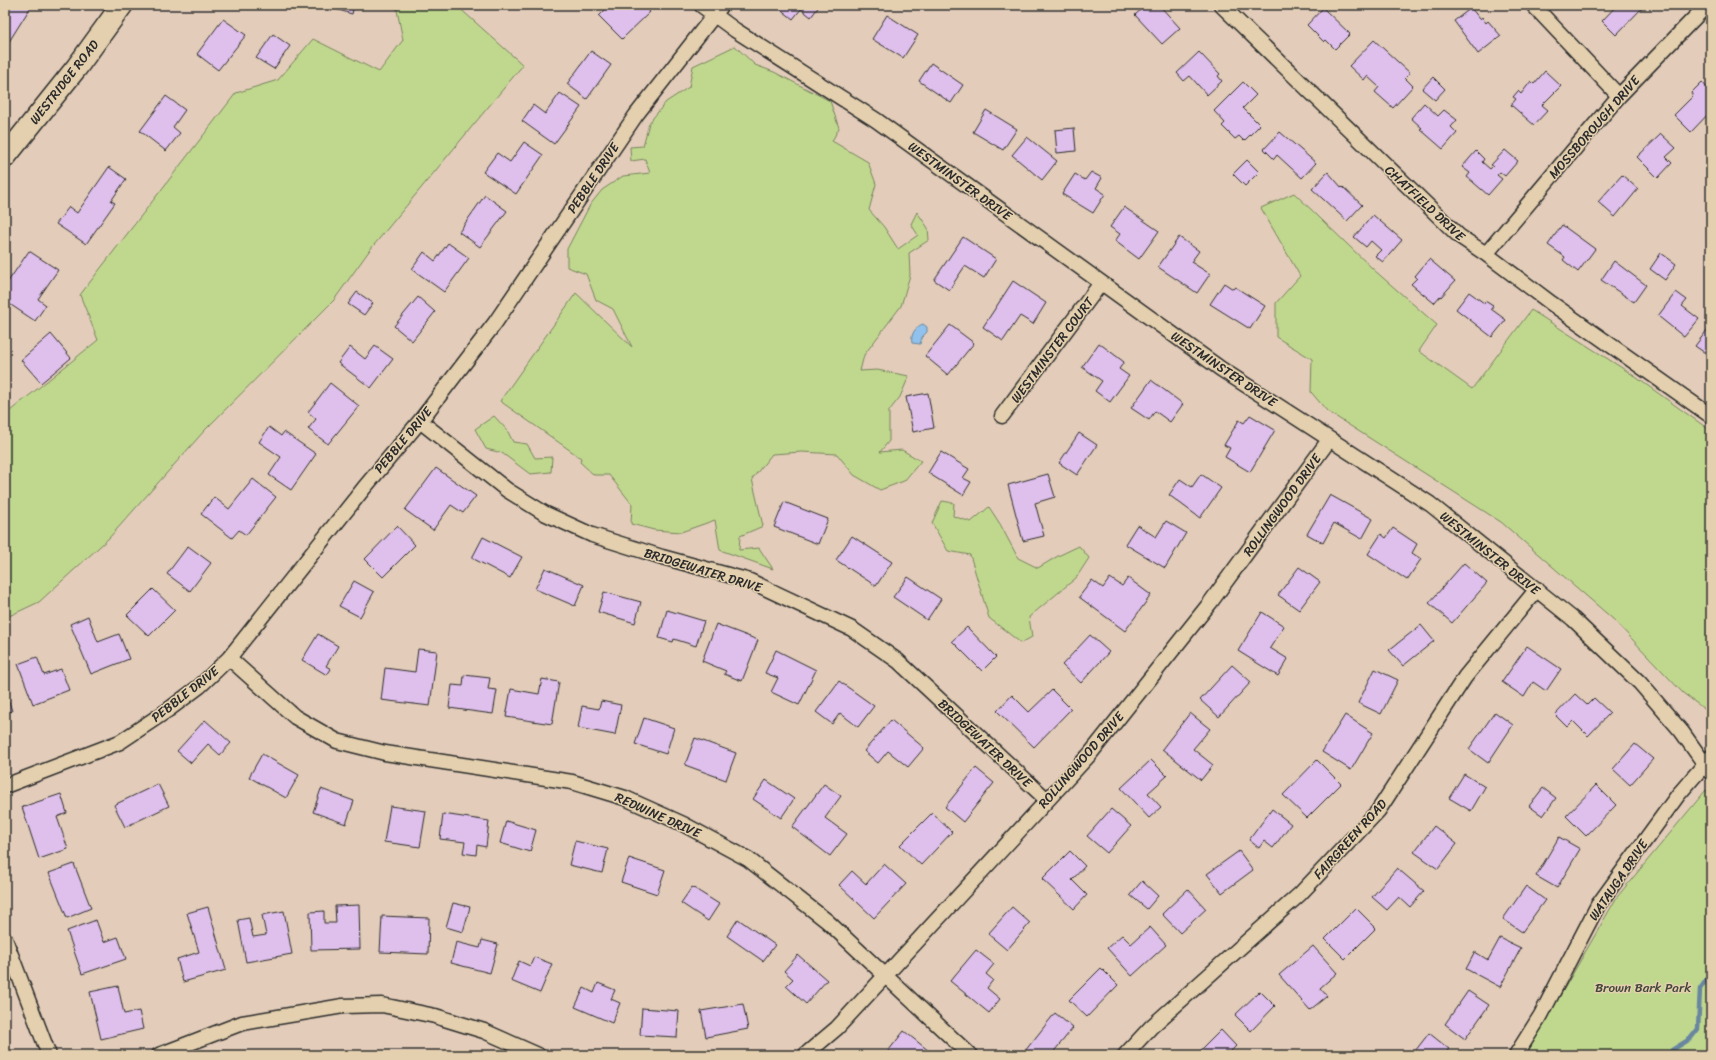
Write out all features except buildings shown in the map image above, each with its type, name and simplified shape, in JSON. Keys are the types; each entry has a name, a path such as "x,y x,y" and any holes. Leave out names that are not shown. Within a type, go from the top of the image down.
{"main road":[{"name":"WESTRIDGE ROAD","path":"5,157 77,67 122,5"}],"street":[{"name":"WESTMINSTER DRIVE","path":"701,5 718,10 876,120 1221,369 1430,504 1537,589 1572,619 1640,683 1709,764"},
{"name":"CHATFIELD DRIVE","path":"1221,5 1459,236 1711,416"},
{"path":"1533,5 1619,96"},
{"name":"MOSSBOROUGH DRIVE","path":"1486,254 1619,96 1707,5"},
{"name":"PEBBLE DRIVE","path":"5,786 120,742 168,710 200,686 229,658 367,484 420,421 495,323 636,115 718,10"},
{"name":"WESTMINSTER COURT","path":"1002,416 1101,283"},
{"name":"BRIDGEWATER DRIVE","path":"420,421 507,490 544,513 592,535 662,557 750,581 852,629 898,661 1047,800"},
{"name":"ROLLINGWOOD DRIVE","path":"805,1055 837,1028 1090,754 1210,603 1329,440"},
{"name":"FAIRGREEN ROAD","path":"1125,1055 1151,1027 1300,894 1378,811 1465,677 1537,589"},
{"name":"REDWINE DRIVE","path":"229,658 295,718 338,741 385,754 572,782 625,798 683,824 748,859 827,921 885,977 970,1055"},
{"name":"WATAUGA DRIVE","path":"1516,1055 1541,1014 1598,905 1678,795 1709,764"},
{"path":"5,939 49,1055"},
{"path":"159,1055 242,1024 343,1006 382,1005 435,1016 484,1031 538,1055"}],"green space":[{"path":"396,5 456,5 523,65 369,251 334,300 205,430 109,538 39,602 5,618 5,415 98,340 80,295 236,93 278,80 313,39 379,72 403,40"},
{"path":"735,46 755,65 774,72 830,101 839,128 832,141 868,162 876,184 869,210 884,227 898,249 918,235 911,224 917,212 928,228 929,240 909,253 910,275 901,306 864,355 860,371 877,370 909,376 900,397 889,411 889,441 880,452 902,450 921,461 904,481 880,490 854,475 837,454 802,452 772,454 752,479 763,526 740,536 739,550 759,548 773,569 720,550 715,520 681,532 654,530 631,524 632,504 609,475 594,475 580,462 581,458 500,401 576,293 632,347 613,309 596,300 586,274 567,267 567,249 590,205 602,190 623,176 650,173 645,159 631,161 630,147 643,146 649,123 666,102 689,87 693,66"},
{"path":"1294,193 1374,270 1437,325 1419,351 1472,389 1531,310 1630,373 1711,431 1711,710 1708,712 1683,693 1613,619 1501,522 1327,411 1311,392 1312,359 1276,337 1276,303 1300,276 1261,208"},
{"path":"494,416 507,430 513,442 527,444 535,458 552,457 551,472 530,474 502,453 486,449 475,429"},
{"path":"942,501 954,503 953,516 971,522 989,507 1018,558 1038,568 1079,546 1089,558 1076,578 1029,617 1032,637 1021,643 989,618 970,555 948,551 932,523"},
{"name":"Brown Bark Park","path":"1706,790 1711,799 1711,1055 1526,1055 1617,897"}],"water":[{"path":"923,324 927,327 927,332 922,337 920,344 912,343 914,331"}],"waterway":[{"path":"1672,1055 1672,1050 1690,1039 1698,1029 1700,989 1711,973"}]}
